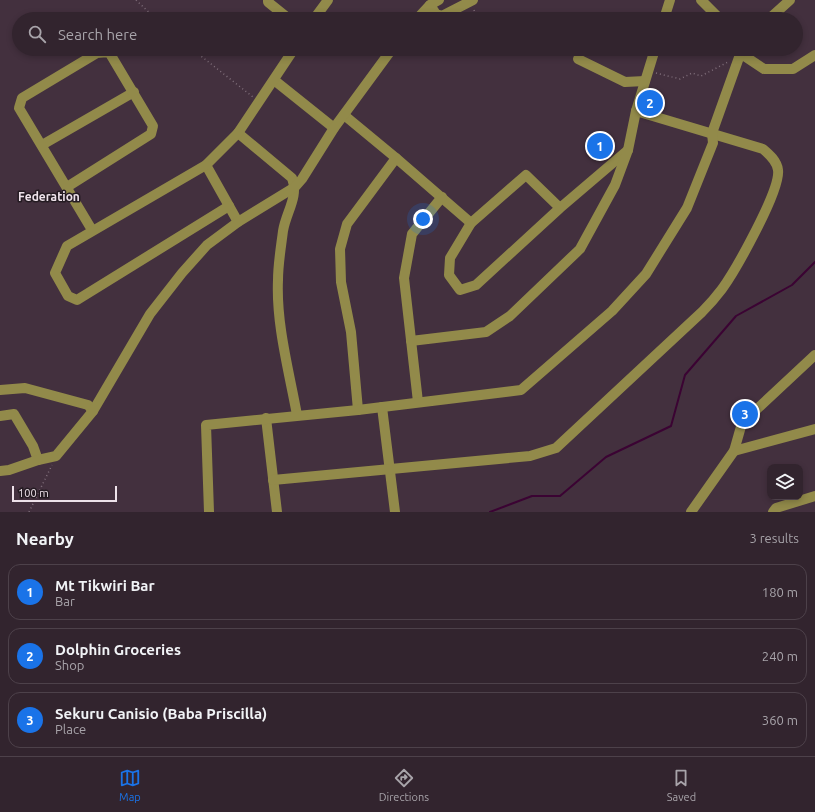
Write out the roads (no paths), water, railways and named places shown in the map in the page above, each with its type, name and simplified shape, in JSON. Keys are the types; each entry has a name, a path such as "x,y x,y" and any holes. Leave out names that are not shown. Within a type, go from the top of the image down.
{"street":[{"path":"268,0 268,2 280,12"},
{"path":"319,12 328,0"},
{"path":"666,12 670,0"},
{"path":"701,0 713,12"},
{"path":"450,12 472,1"},
{"path":"434,2 436,12"},
{"path":"424,12 434,2"},
{"path":"774,12 782,2"},
{"path":"742,56 764,69 793,69 815,55"},
{"path":"92,56 22,98 19,108 92,230"},
{"path":"67,187 151,134 153,126 112,56"},
{"path":"229,206 77,300 68,296 55,273 67,246 92,230 206,165 238,133 289,56"},
{"path":"0,471 10,470 38,460 56,456 93,411 150,314 207,246 238,222 295,187 302,179 334,128 387,56"},
{"path":"411,341 486,332 510,316 580,249 615,185 628,150 636,111 653,56"},
{"path":"209,512 206,425 358,410 521,390 612,311 646,274 687,208 713,144 712,133 740,56"},
{"path":"578,59 625,82 647,76"},
{"path":"274,80 334,128"},
{"path":"42,145 134,92"},
{"path":"273,480 530,456 556,448 702,312 722,288 759,224 776,187 778,170 773,158 762,149 636,111"},
{"path":"344,115 471,222"},
{"path":"238,133 292,178 295,187 284,229 278,280 280,318 297,415"},
{"path":"560,208 526,175 471,222 450,258 449,275 460,290 476,285 560,208 628,150"},
{"path":"358,410 351,332 341,282 340,249 348,224 396,158"},
{"path":"206,165 238,222"},
{"path":"418,402 404,278 412,234 442,197"},
{"path":"691,512 734,451 742,423 815,354"},
{"path":"0,390 25,388 88,405 93,411"},
{"path":"382,407 395,512"},
{"path":"0,416 14,414 33,446 38,460"},
{"path":"266,418 277,512"},
{"path":"734,451 815,429"},
{"path":"773,512 776,508 815,496"}],"waterway":[{"path":"490,512 532,496 560,496 606,457 671,426 685,375 736,316 792,285 815,262"}],"place":[{"name":"Dolphin Groceries","path":"650,103"},
{"name":"Mt Tikwiri Bar","path":"600,146"},
{"name":"Sekuru Canisio (Baba Priscilla)","path":"745,414"}],"district":[{"name":"Federation","path":"49,196"}]}
